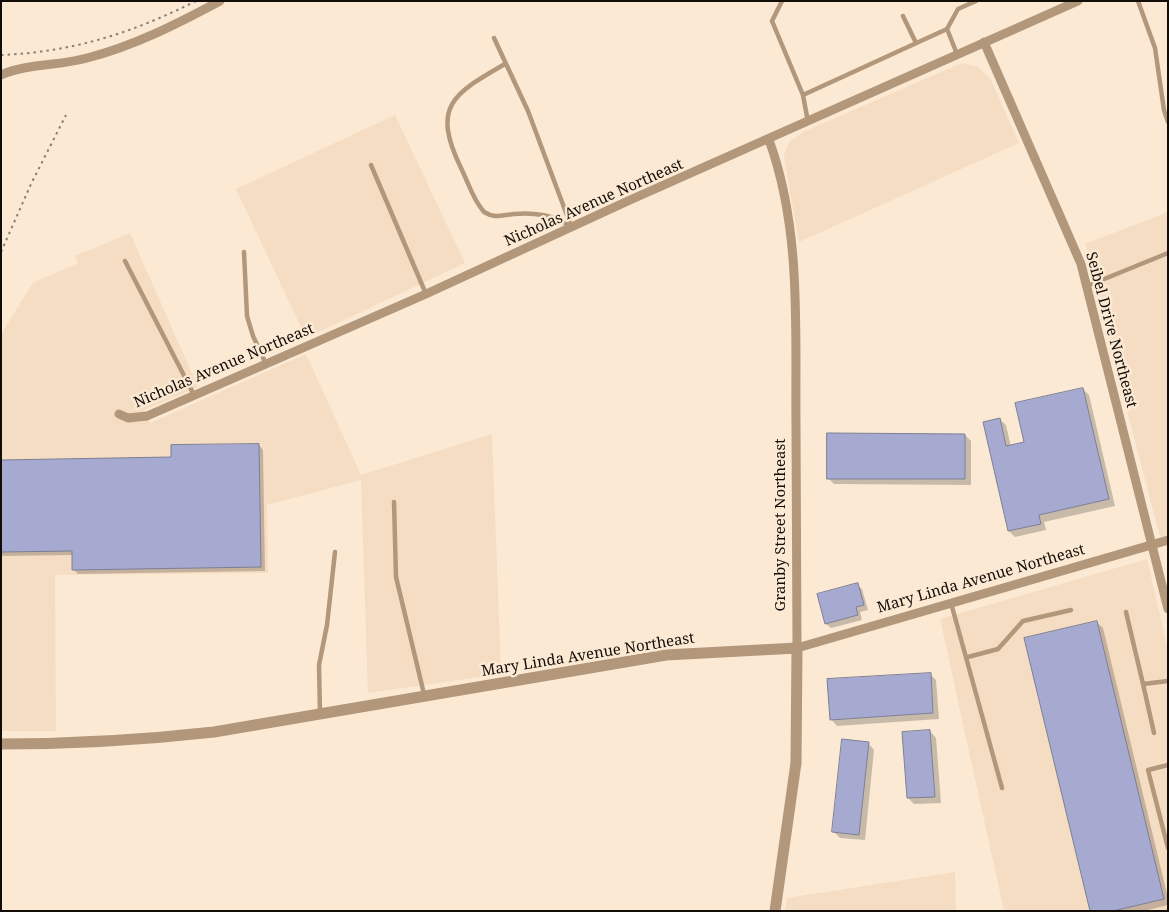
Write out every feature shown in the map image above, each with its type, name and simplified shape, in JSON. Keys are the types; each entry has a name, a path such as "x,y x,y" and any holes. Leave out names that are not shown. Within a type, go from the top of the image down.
{"street":[{"path":"1,75 28,67 84,59 114,51 173,26 220,1"},
{"name":"Nicholas Avenue Northeast","path":"120,414 128,418 139,418 266,364 769,140 1067,3 1078,1"},
{"name":"Seibel Drive Northeast","path":"984,42 1072,241 1087,286 1168,609"},
{"name":"Granby Street Northeast","path":"769,140 775,156 787,220 795,313 796,763 775,911"},
{"name":"Mary Linda Avenue Northeast","path":"1,744 87,744 140,741 214,732 666,655 797,648 1168,540"}],"lane":[{"path":"782,1 772,21 803,95 808,122"},
{"path":"803,95 947,29 958,9 976,1"},
{"path":"1138,1 1156,48 1164,110 1168,122"},
{"path":"903,16 916,43"},
{"path":"947,29 957,54"},
{"path":"494,38 528,111 571,227"},
{"path":"505,64 463,90 451,105 447,115 448,129 456,156 480,208 490,216 528,214 559,219 571,227"},
{"path":"371,165 426,294"},
{"path":"244,252 248,316 253,336 266,364"},
{"path":"1087,286 1168,253"},
{"path":"125,261 194,395"},
{"path":"394,502 396,576 425,695"},
{"path":"320,713 319,666 327,625 335,552"},
{"path":"951,602 968,657 1002,788"},
{"path":"968,657 998,649 1023,621 1071,610"},
{"path":"1126,612 1154,733"},
{"path":"1143,684 1168,681"},
{"path":"1168,765 1148,770 1165,827 1168,848"}],"path":[{"path":"1,55 61,49 108,38 152,23 196,1"},
{"path":"1,252 30,184 66,115"}],"shaded area":[{"path":"962,63 978,67 990,78 1019,143 799,242 784,154 790,141 805,131"},
{"path":"395,115 465,263 306,338 236,189"},
{"path":"1168,212 1168,534 1160,537 1105,327 1095,273 1085,244"},
{"path":"130,233 198,387 144,410 150,423 306,354 361,475 492,434 501,674 368,693 361,480 267,505 268,573 55,575 56,731 1,731 1,334 33,283 78,263 75,256"},
{"path":"1147,559 1168,650 1168,911 1004,911 940,619"},
{"path":"955,872 956,911 785,911 787,898"}],"building":[{"path":"1083,388 1109,499 1039,515 1041,524 1008,531 983,422 1000,418 1006,446 1024,442 1015,403"},
{"path":"827,433 965,434 965,479 827,479"},
{"path":"259,444 261,567 72,570 72,551 1,552 1,460 171,457 171,445"},
{"path":"858,583 864,605 856,607 858,615 825,624 817,594"},
{"path":"1097,621 1164,899 1113,911 1090,911 1024,638"},
{"path":"931,673 933,713 830,720 827,679"},
{"path":"930,730 935,797 907,798 902,732"},
{"path":"842,739 869,742 859,835 832,832"}]}
